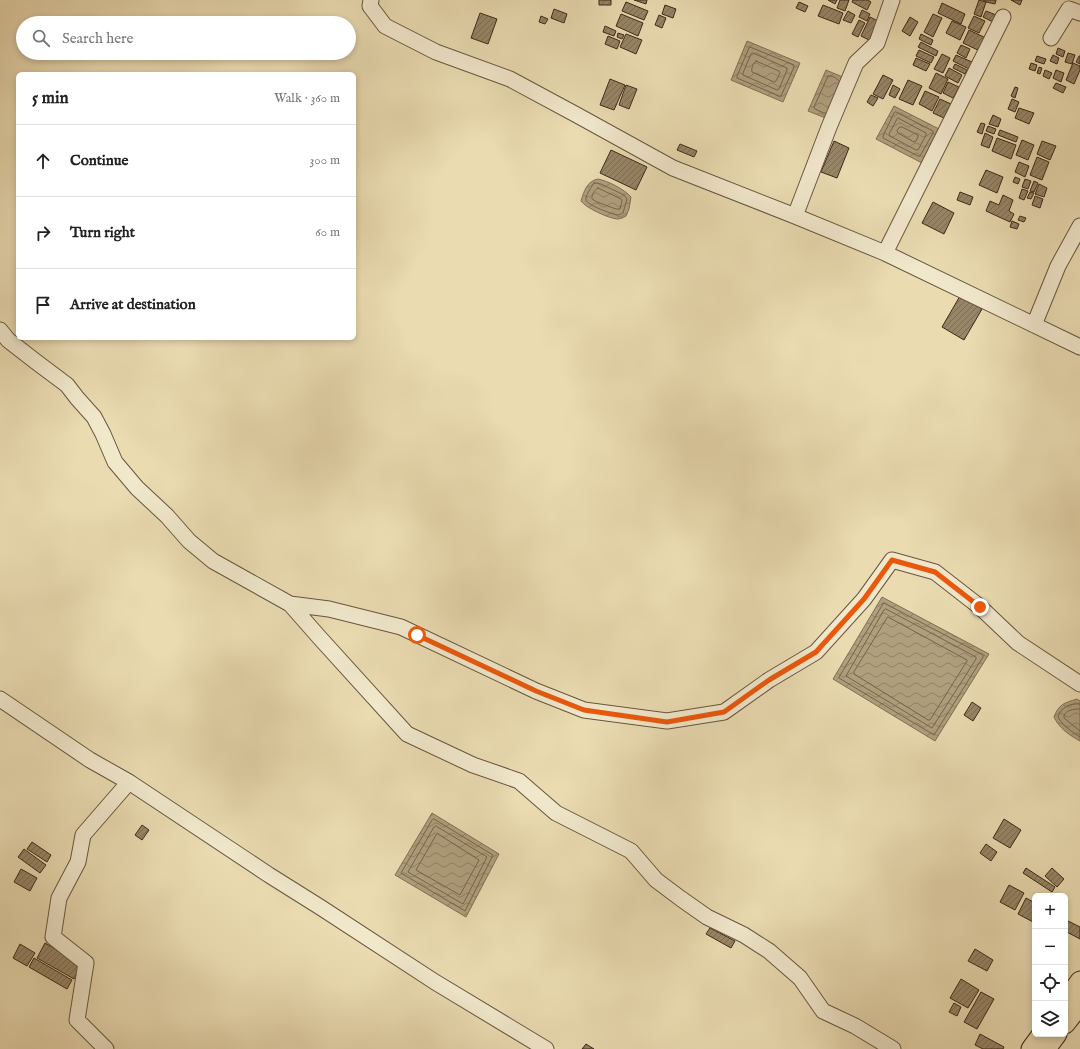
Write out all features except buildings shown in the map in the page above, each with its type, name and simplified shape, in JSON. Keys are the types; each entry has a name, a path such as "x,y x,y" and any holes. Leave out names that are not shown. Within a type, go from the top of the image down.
{"main road":[{"path":"1066,1001 1080,982"},
{"path":"1068,1020 1080,1005"},
{"path":"1031,1049 1040,1037"},
{"path":"1046,1049 1055,1037"}],"street":[{"path":"371,0 370,6 385,26 436,52 510,79 673,168 885,253 1080,347"},
{"path":"795,216 829,127 856,63 877,43 892,0"},
{"path":"1051,38 1069,9 1080,13"},
{"path":"885,253 1003,18"},
{"path":"1034,325 1058,266 1080,226"},
{"path":"0,330 14,344 67,385 94,417 115,462 137,488 167,516 189,541 213,561 290,604 406,734 473,765 519,781 556,813 631,851 656,880 680,898 707,917 744,935 769,951 800,978 822,1011 855,1026 893,1049"},
{"path":"290,604 329,609 401,626 536,691 584,710 667,722 724,712 769,680 816,652 864,599 892,560 935,572 980,607 1018,643 1080,684"},
{"path":"0,699 90,760 129,782 269,876 320,907 429,978 546,1049"},
{"path":"106,1049 77,1020 86,963 53,937 60,898 78,862 83,835 129,782"}],"water":[{"path":"747,41 800,63 783,102 731,80"},
{"path":"826,70 845,78 828,119 808,111"},
{"path":"894,106 939,129 922,163 876,139"},
{"path":"598,179 616,186 631,197 626,216 618,219 608,217 592,210 581,201 589,184"},
{"path":"882,597 989,654 935,741 833,679"},
{"path":"1077,699 1080,701 1080,741 1065,731 1054,717 1062,705"},
{"path":"432,813 499,854 466,917 395,875"}],"route":[{"path":"417,635 536,691 584,710 667,722 724,712 769,680 816,652 864,599 892,560 935,572 980,607"}]}
